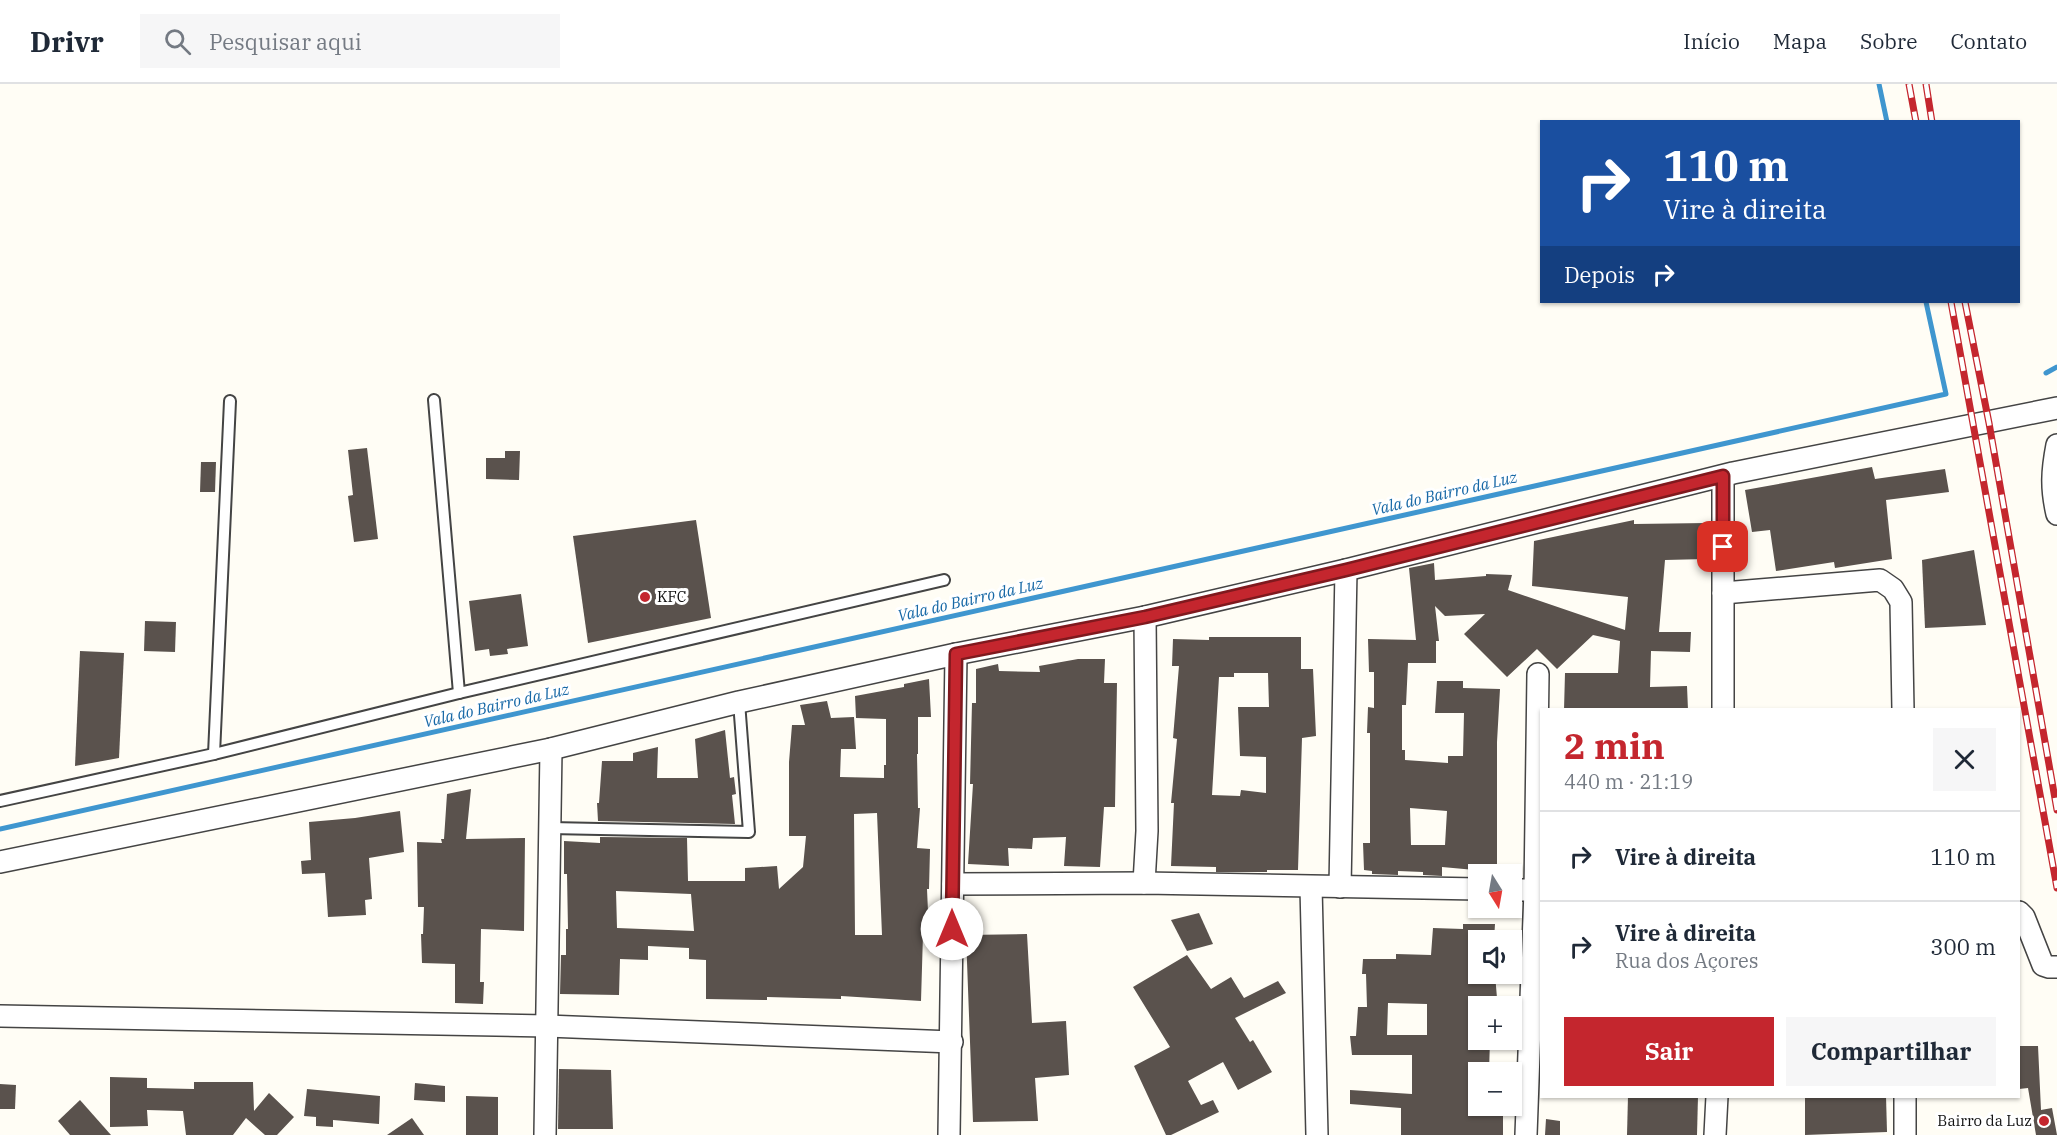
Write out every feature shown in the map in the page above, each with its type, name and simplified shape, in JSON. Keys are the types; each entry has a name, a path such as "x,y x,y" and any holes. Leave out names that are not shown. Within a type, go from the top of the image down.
{"street":[{"path":"0,862 551,749 739,702 956,654 1145,617 1346,570 1723,476 2057,408"},
{"path":"2057,445 2052,469 2052,492 2057,514"},
{"path":"1723,476 1723,708"},
{"path":"1340,887 1346,570"},
{"path":"1723,592 1880,580 1893,589 1900,602 1903,708"},
{"path":"1144,883 1147,831 1145,617"},
{"path":"949,1135 956,654"},
{"path":"1526,1135 1538,890 1538,674"},
{"path":"545,1135 551,749"},
{"path":"953,884 1144,883 1468,889"},
{"path":"1311,887 1317,1135"},
{"path":"1522,890 1538,890"},
{"path":"2020,913 2024,917 2043,965 2057,967"},
{"path":"0,1016 547,1026 952,1042"},
{"path":"1715,1135 1717,1098"},
{"path":"1905,1098 1905,1135"}],"lane":[{"path":"434,400 459,693"},
{"path":"214,754 230,401"},
{"path":"0,801 214,754 459,693 944,580"},
{"path":"550,828 749,832 739,702"}],"building":[{"path":"367,448 378,539 354,542 348,496 353,495 348,450"},
{"path":"505,451 520,451 519,480 486,479 486,458 505,458"},
{"path":"201,462 216,462 215,492 200,492"},
{"path":"1872,467 1875,479 1945,469 1949,492 1886,500 1892,559 1835,568 1834,562 1776,571 1770,530 1752,532 1745,490"},
{"name":"KFC","path":"696,520 711,618 588,643 573,536"},
{"path":"1634,520 1634,524 1707,523 1706,559 1665,560 1659,632 1691,632 1690,652 1651,651 1650,687 1687,686 1688,708 1564,708 1565,673 1618,673 1620,641 1593,635 1557,669 1537,649 1507,677 1464,634 1485,614 1445,616 1435,606 1439,641 1436,641 1436,663 1408,663 1406,705 1402,705 1402,750 1405,750 1405,760 1448,763 1448,756 1463,756 1464,713 1435,713 1437,681 1463,681 1463,688 1500,689 1497,742 1497,864 1468,864 1468,869 1442,867 1442,876 1423,875 1423,872 1398,871 1398,875 1372,874 1372,871 1364,870 1363,843 1370,843 1368,707 1374,708 1374,672 1369,672 1368,639 1416,640 1409,568 1434,563 1435,580 1486,576 1486,574 1512,575 1508,590 1625,630 1628,597 1532,586 1534,541","holes":["1410,808 1447,811 1445,845 1411,845"]},
{"path":"1974,550 1986,625 1925,628 1922,560"},
{"path":"521,594 528,646 507,649 508,654 490,656 489,649 475,651 469,601"},
{"path":"145,621 176,622 175,652 144,651"},
{"path":"1209,637 1301,637 1301,669 1313,669 1316,736 1302,738 1298,870 1216,872 1216,867 1171,866 1174,803 1171,803 1177,739 1173,738 1179,666 1172,666 1173,639 1209,640","holes":["1234,673 1268,673 1269,707 1238,707 1240,756 1266,757 1266,793 1241,790 1240,796 1212,795 1219,677 1234,677"]},
{"path":"80,651 124,653 119,758 75,766"},
{"path":"1078,659 1105,659 1104,683 1117,683 1115,807 1104,807 1100,867 1064,866 1066,837 1033,838 1032,849 1008,848 1009,866 968,864 973,784 970,784 972,703 976,703 976,669 998,664 999,671 1040,672 1039,666"},
{"path":"929,679 931,717 918,717 917,754 918,808 920,808 917,848 930,849 929,889 927,889 929,934 923,934 921,1001 841,996 841,999 767,997 767,1000 706,999 706,960 689,959 689,948 648,946 648,960 620,959 619,995 560,994 561,955 566,955 566,929 568,929 564,841 600,843 600,837 687,838 688,881 745,881 745,868 777,866 779,889 803,867 806,836 789,836 789,762 792,725 805,725 800,705 827,701 831,718 854,717 856,749 841,749 840,777 884,778 886,719 856,718 855,696 904,687 904,684","holes":["877,813 882,935 855,935 854,814","616,891 691,894 694,931 617,928"]},
{"path":"725,730 730,778 734,777 736,794 732,795 735,824 598,821 597,803 599,803 602,761 633,761 633,753 658,747 657,778 698,778 695,739"},
{"path":"471,789 466,839 525,838 524,931 481,929 480,982 484,982 483,1004 455,1003 455,964 422,963 421,934 423,934 424,907 418,907 417,842 442,843 447,794"},
{"path":"400,811 404,852 369,858 372,899 365,900 366,915 328,917 325,873 302,874 301,861 311,860 309,822"},
{"path":"1199,913 1213,944 1187,951 1171,920"},
{"path":"1463,924 1495,924 1495,930 1468,930 1468,984 1496,984 1497,996 1468,996 1468,1050 1490,1050 1489,1062 1468,1062 1468,1116 1503,1116 1503,1135 1401,1135 1401,1108 1350,1104 1350,1090 1412,1094 1412,1055 1352,1055 1350,1036 1356,1036 1358,1007 1367,1007 1366,974 1362,974 1363,959 1396,959 1396,954 1431,955 1433,928 1463,929","holes":["1388,1003 1427,1004 1427,1035 1387,1035"]},
{"path":"1027,934 1032,1023 1066,1021 1069,1075 1035,1078 1038,1121 973,1122 966,935"},
{"path":"1187,955 1211,989 1231,977 1244,998 1278,981 1286,993 1235,1018 1250,1042 1253,1040 1272,1072 1238,1090 1223,1062 1188,1081 1201,1105 1213,1100 1219,1112 1171,1135 1166,1135 1134,1066 1170,1047 1133,987"},
{"path":"2020,1046 2038,1046 2041,1110 2052,1108 2057,1135 2036,1135 2028,1088 2020,1089"},
{"path":"559,1069 611,1070 613,1129 558,1129"},
{"path":"110,1077 147,1078 147,1088 194,1089 194,1082 253,1082 254,1111 269,1093 294,1117 277,1135 265,1135 246,1118 233,1135 186,1135 183,1111 147,1110 148,1126 110,1127"},
{"path":"415,1083 445,1086 445,1102 414,1100"},
{"path":"0,1084 16,1085 15,1109 0,1109"},
{"path":"307,1089 380,1096 379,1124 333,1120 333,1127 316,1126 316,1117 304,1116"},
{"path":"466,1096 498,1097 498,1135 466,1135"},
{"path":"1628,1098 1698,1098 1697,1135 1627,1135"},
{"path":"1805,1098 1886,1098 1887,1132 1805,1135"},
{"path":"80,1100 111,1135 70,1135 58,1121"},
{"path":"412,1118 424,1135 387,1135"},
{"path":"1546,1119 1560,1121 1560,1135 1545,1135"}],"waterway":[{"path":"1879,84 1887,120"},
{"name":"Vala do Bairro da Luz","path":"0,829 1946,394 1926,303"},
{"path":"2046,373 2057,367"}],"railway":[{"path":"1909,84 1916,120"},
{"path":"1926,84 1932,120"},
{"path":"1951,303 2057,888"},
{"path":"1965,303 1989,423 2057,810"}],"place":[{"name":"KFC","path":"645,597"},
{"name":"Bairro da Luz","path":"2044,1121"}],"route":[{"path":"952,929 956,654 1145,617 1346,570 1723,476 1723,547"}]}
